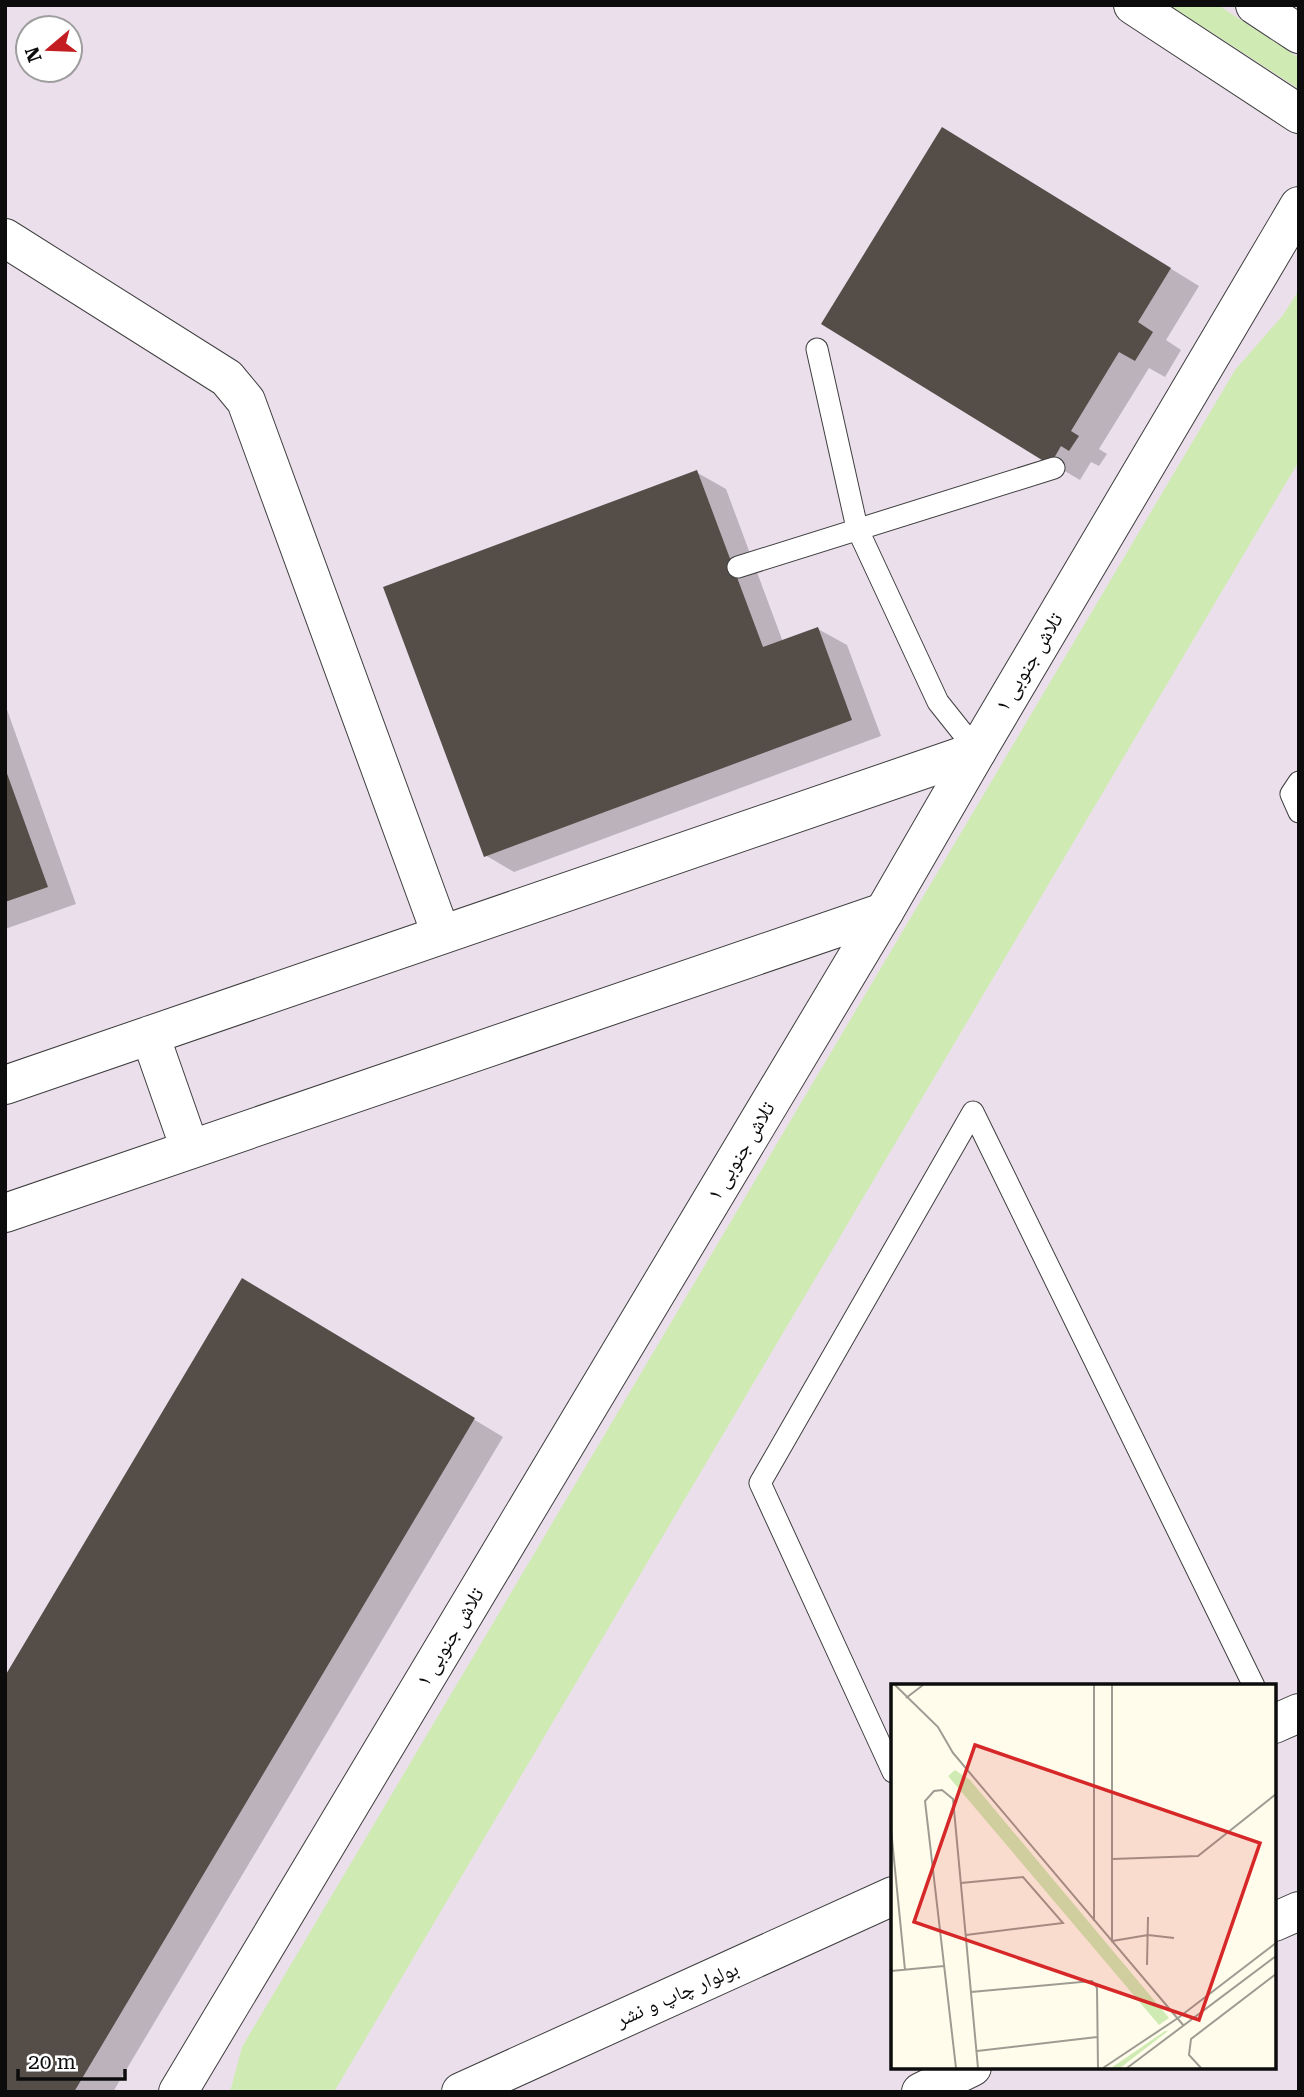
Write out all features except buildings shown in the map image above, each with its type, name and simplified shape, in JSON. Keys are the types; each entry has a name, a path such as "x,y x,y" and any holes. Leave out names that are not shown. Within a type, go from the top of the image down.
{"street":[{"path":"1133,5 1299,114"},
{"path":"1255,5 1299,34"},
{"name":"تلاش جنوبی ۱","path":"178,2092 884,912 1299,206"},
{"path":"5,238 227,378 246,401 441,934"},
{"path":"5,1085 977,751"},
{"path":"5,1213 884,912"},
{"path":"150,1035 190,1150"},
{"path":"1276,1723 1299,1713"},
{"name":"بولوار چاپ و نشر","path":"461,2092 891,1897"},
{"path":"1276,1921 1299,1910"},
{"path":"921,2092 968,2069"}],"lane":[{"path":"817,349 857,528 938,702 977,751"},
{"path":"738,567 1054,468"},
{"path":"1299,782 1291,794 1299,812"},
{"path":"891,1768 760,1483 973,1112 1253,1684"}],"shaded area":[{"path":"5,5 1299,5 1299,2092 5,2092"}],"green space":[{"path":"1169,5 1218,5 1299,58 1299,89"},
{"path":"1299,290 1299,461 334,2092 230,2092 242,2047 1235,370 1283,315"}]}
